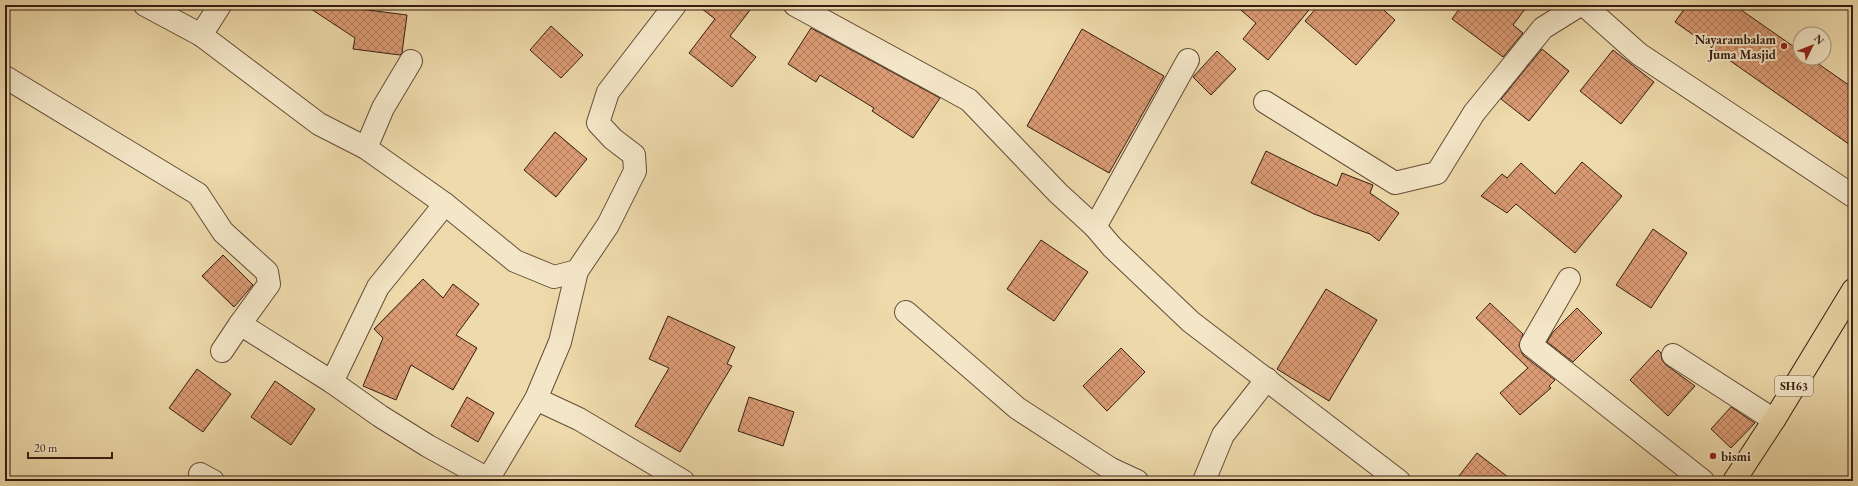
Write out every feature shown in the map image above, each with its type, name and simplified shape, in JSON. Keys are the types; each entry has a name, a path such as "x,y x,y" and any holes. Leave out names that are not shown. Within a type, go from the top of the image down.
{"main road":[{"name":"SH63","path":"1734,481 1774,420 1853,290"}],"street":[{"path":"145,5 201,35 319,124 366,148 445,204 514,261 554,277 577,271"},
{"path":"201,35 220,5"},
{"path":"240,324 332,382 380,416 487,480 536,399 560,342 577,271 608,225 635,172 634,155 613,139 598,123 608,92 675,5"},
{"path":"795,5 969,100 1058,194 1095,227 1112,247 1191,322 1399,481"},
{"path":"1265,102 1395,183 1437,173 1474,113 1543,28 1580,5"},
{"path":"1584,5 1639,54 1853,196"},
{"path":"1095,227 1188,60"},
{"path":"366,148 383,108 411,61"},
{"path":"5,77 198,194 223,232 267,272 268,284 222,351"},
{"path":"332,382 378,288 445,204"},
{"path":"1569,279 1531,345 1702,481"},
{"path":"906,312 1017,408 1111,469 1137,481"},
{"path":"1673,355 1774,420"},
{"path":"1204,481 1223,435 1267,379"},
{"path":"536,399 579,419 683,481"}],"building":[{"path":"305,5 328,5 407,15 402,53 400,55 353,49 355,38"},
{"path":"697,5 754,5 730,36 756,57 732,87 689,53 715,19"},
{"path":"1235,5 1313,5 1268,60 1243,39 1256,23"},
{"path":"1319,5 1378,5 1395,20 1356,65 1305,21"},
{"path":"1462,5 1528,5 1513,25 1523,33 1503,57 1452,19"},
{"path":"1687,5 1734,5 1792,45 1792,66 1821,66 1853,88 1853,147 1675,22"},
{"path":"551,26 583,55 561,78 530,50"},
{"path":"811,28 940,98 913,138 872,111 874,108 820,75 816,82 788,64"},
{"path":"1082,29 1164,76 1109,173 1027,126"},
{"path":"1542,49 1569,71 1529,121 1501,99"},
{"path":"1613,50 1654,82 1621,124 1580,91"},
{"path":"1217,51 1236,69 1211,95 1193,77"},
{"path":"555,132 587,159 556,197 524,170"},
{"path":"1266,151 1337,186 1342,173 1373,185 1370,193 1399,213 1379,241 1370,234 1314,214 1251,183"},
{"path":"1582,162 1622,196 1575,253 1516,204 1507,213 1481,196 1502,174 1507,178 1521,163 1555,194"},
{"path":"1653,229 1687,253 1651,308 1616,285"},
{"path":"1041,240 1088,272 1054,321 1007,289"},
{"path":"223,255 253,285 234,307 202,276"},
{"path":"423,279 443,298 453,284 479,304 456,335 477,348 453,390 411,365 396,400 363,386 383,338 374,329"},
{"path":"1326,289 1377,320 1329,401 1277,369"},
{"path":"1490,303 1523,334 1519,345 1523,355 1555,380 1549,386 1551,388 1520,415 1500,393 1528,368 1476,318"},
{"path":"1577,308 1602,333 1573,362 1547,342 1553,332"},
{"path":"668,316 735,347 727,364 732,366 680,452 635,426 669,368 649,359"},
{"path":"1121,348 1145,372 1107,411 1083,386"},
{"path":"1658,350 1661,353 1662,360 1666,365 1695,386 1668,416 1630,380"},
{"path":"197,369 231,394 203,432 169,408"},
{"path":"275,381 315,409 291,445 251,417"},
{"path":"467,397 494,413 478,442 451,426"},
{"path":"749,397 794,412 783,446 738,431"},
{"path":"1731,407 1755,423 1731,448 1711,429"},
{"path":"1477,453 1513,481 1455,481"}],"place":[{"name":"Nayarambalam Juma Masjid","path":"1784,46"},
{"name":"bismi","path":"1713,456"}]}
